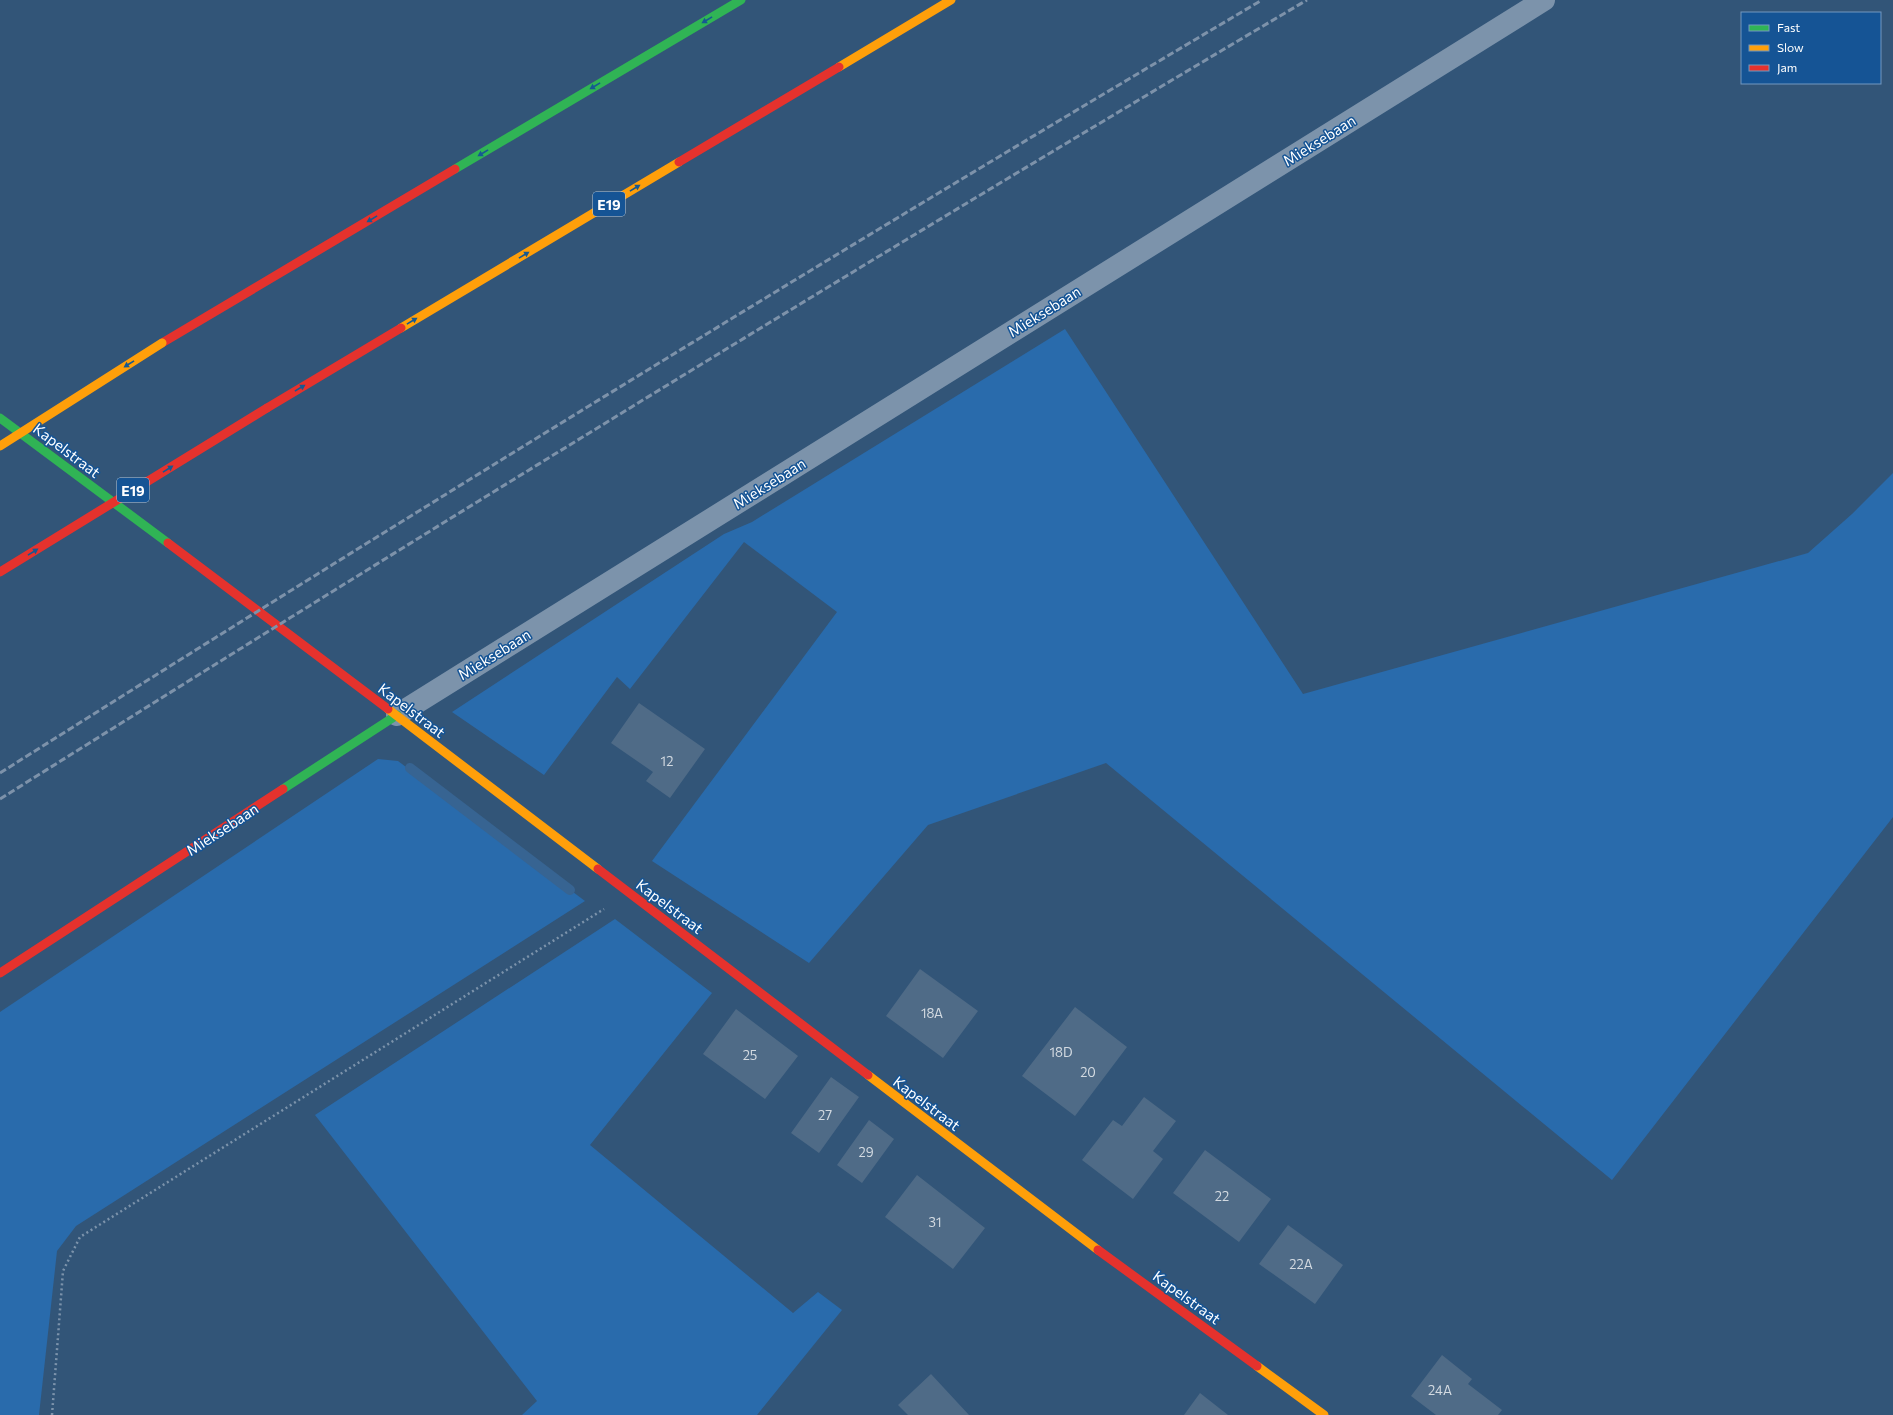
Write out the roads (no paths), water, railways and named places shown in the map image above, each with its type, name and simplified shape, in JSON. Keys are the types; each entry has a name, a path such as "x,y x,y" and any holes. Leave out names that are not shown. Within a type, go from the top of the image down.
{"main road":[{"path":"0,446 162,343 741,0"},
{"name":"E19","path":"0,572 267,408 951,0"},
{"name":"Kapelstraat","path":"0,418 396,715 1047,1212 1324,1415"},
{"name":"Mieksebaan","path":"0,973 396,715"}],"street":[{"name":"Mieksebaan","path":"396,715 1544,0"}],"waterway":[{"path":"410,768 570,890"}],"railway":[{"path":"0,773 628,382 1103,94 1262,0"},
{"path":"0,799 650,395 978,196 1307,0"}]}
